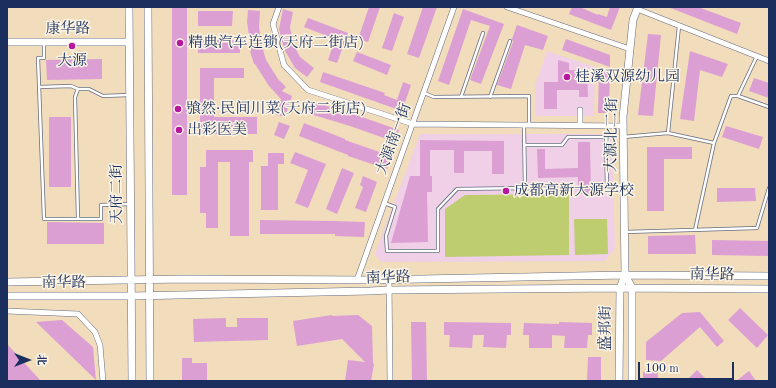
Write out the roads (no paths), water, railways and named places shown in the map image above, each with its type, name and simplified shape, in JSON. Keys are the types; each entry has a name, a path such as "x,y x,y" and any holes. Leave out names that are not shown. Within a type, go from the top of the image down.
{"main road":[{"name":"天府二街","path":"129,7 132,381"},
{"path":"148,7 150,381"},
{"name":"大源北二街","path":"632,288 625,275 623,117 633,20 638,8"},
{"name":"康华路","path":"7,42 129,42"},
{"name":"南华路","path":"7,282 150,279 357,280 625,275 769,276"},
{"name":"盛邦街","path":"619,381 620,288 625,275"},
{"name":"南华路","path":"7,296 150,296 370,292 389,290 620,288 769,289"},
{"name":"盛邦街","path":"632,288 632,381"}],"street":[{"path":"279,7 273,24 284,65 308,90 413,124 623,126"},
{"name":"大源南一街","path":"357,280 454,7"},
{"path":"507,7 630,49"},
{"path":"638,8 679,26 769,61"},
{"path":"580,110 580,126"},
{"path":"389,279 390,381"},
{"path":"7,311 78,314 95,332 100,345 104,381"}],"lane":[{"path":"668,133 679,26"},
{"path":"461,97 483,32"},
{"path":"490,97 510,40"},
{"path":"44,42 44,58 38,58 44,219 101,219 101,204 130,204"},
{"path":"738,96 757,56"},
{"path":"39,87 71,86 78,89 89,89 103,96 129,95"},
{"path":"78,89 75,97 78,218"},
{"path":"424,93 434,97 530,96 524,145 525,188"},
{"path":"695,230 714,143 731,96 738,96 769,107"},
{"path":"623,137 668,133 714,143"},
{"path":"524,145 562,145 568,137 606,137 606,190 624,189"},
{"path":"624,232 757,228 769,188"},
{"path":"384,203 395,207 386,236 387,251 438,251 438,209 457,189 562,189"}],"place":[{"name":"精典汽车连锁(天府二街店)","path":"180,43"},
{"name":"大源","path":"72,46"},
{"name":"桂溪双源幼儿园","path":"567,77"},
{"name":"飸然·民间川菜(天府二街店)","path":"178,109"},
{"name":"出彩医美","path":"179,130"},
{"name":"成都高新大源学校","path":"506,191"}]}
